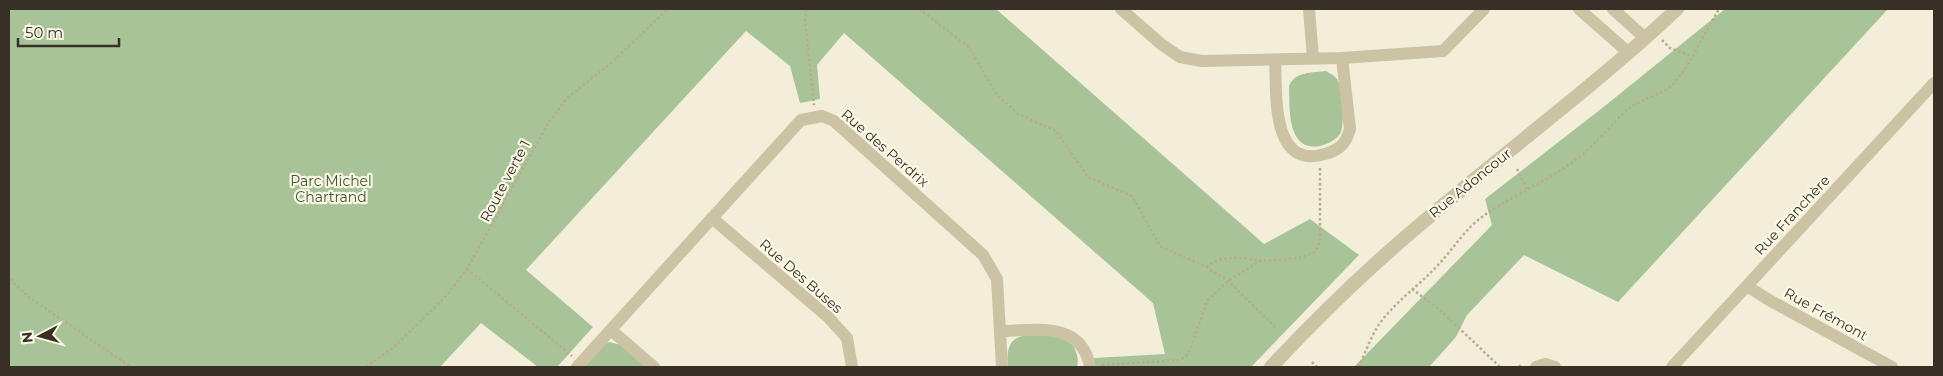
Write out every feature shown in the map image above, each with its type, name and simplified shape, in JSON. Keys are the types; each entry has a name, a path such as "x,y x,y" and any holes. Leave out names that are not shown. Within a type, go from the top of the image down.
{"street":[{"path":"1122,9 1161,44 1180,57 1202,61 1342,58 1443,51 1484,9"},
{"path":"1309,9 1313,58"},
{"path":"1579,9 1629,53"},
{"path":"1614,9 1645,38"},
{"name":"Rue Adoncour","path":"1271,367 1339,298 1415,228 1629,53 1677,9"},
{"path":"1275,60 1280,128 1288,146 1300,154 1320,156 1337,151 1347,141 1350,130 1342,58"},
{"name":"Rue Franchère","path":"1672,367 1934,84"},
{"path":"578,365 801,120 816,116"},
{"name":"Rue des Perdrix","path":"816,116 822,116 834,121 984,254 997,279 1002,367"},
{"name":"Rue Des Buses","path":"712,218 828,317 847,338 852,367"},
{"name":"Rue Frémont","path":"1747,286 1892,367"},
{"path":"611,330 654,367"},
{"path":"1001,331 1054,330 1073,336 1083,347 1090,367"},
{"path":"1536,367 1546,364 1555,367"}],"path":[{"name":"Route verte 1","path":"366,367 394,347 447,295 467,269 547,125 566,99 610,64 668,9"},
{"path":"807,9 805,20 816,116"},
{"path":"919,9 969,47 995,92 1018,114 1056,131 1088,177 1132,196 1160,246 1206,267 1228,281 1275,327"},
{"path":"1359,367 1379,325 1412,289 1435,269 1474,224 1564,168 1580,156 1628,109 1667,89 1677,79 1719,9"},
{"path":"1661,39 1670,48 1691,56"},
{"path":"1206,267 1211,263 1225,259 1249,258 1260,261 1299,258 1316,252 1320,242 1320,156"},
{"path":"1517,170 1528,189"},
{"path":"1090,367 1180,360 1186,356 1191,347 1207,301 1228,281 1260,261"},
{"path":"467,269 578,365"},
{"path":"9,274 14,283 30,298 131,367"},
{"path":"1412,289 1440,310 1500,367"},
{"path":"1312,362 1317,367"}],"green space":[{"name":"Parc Michel Chartrand","path":"9,9 996,9 1264,244 1310,219 1359,255 1251,367 1095,367 1094,358 1165,354 1153,303 844,33 817,65 820,99 800,103 790,66 746,31 526,270 593,327 557,367 538,367 481,323 440,367 9,367"},
{"path":"1725,9 1888,9 1618,302 1524,255 1467,315 1456,337 1429,367 1354,367 1492,225 1485,199"},
{"path":"1326,71 1336,78 1340,85 1343,108 1342,130 1331,142 1320,146 1309,146 1301,142 1292,126 1289,86 1300,75"},
{"path":"1054,333 1066,337 1072,343 1077,355 1077,367 1008,367 1009,347 1013,341 1026,335"},
{"path":"609,342 621,345 645,367 582,367 601,346"}]}
